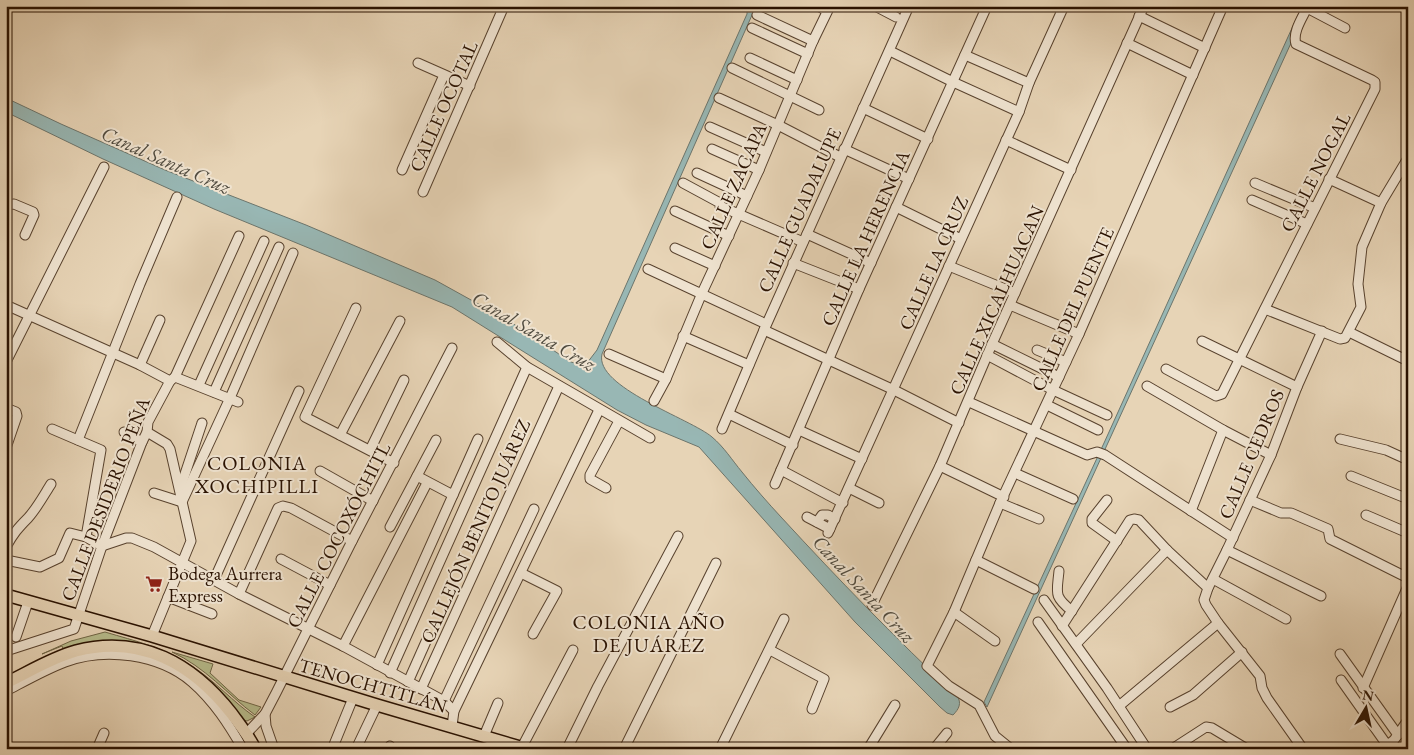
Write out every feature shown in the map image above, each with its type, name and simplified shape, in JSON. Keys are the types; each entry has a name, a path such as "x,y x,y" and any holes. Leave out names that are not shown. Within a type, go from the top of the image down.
{"main road":[{"name":"TENOCHTITLÁN","path":"6,595 152,636 283,677 525,748"},
{"path":"6,683 46,663 76,651 106,647 134,649 171,660 191,672 211,689 243,729 255,749"},
{"path":"243,729 242,737 245,749"}],"street":[{"name":"CALLE OCOTAL","path":"423,192 504,6"},
{"path":"818,6 828,9"},
{"path":"875,6 896,17"},
{"name":"CALLE GUADALUPE","path":"722,429 765,327 909,6"},
{"name":"CALLE LA HERENCIA","path":"775,484 908,179 987,6"},
{"name":"CALLE LA CRUZ","path":"816,522 829,531 843,503 1019,112 1029,83 1064,6"},
{"name":"CALLE XICALHUACAN","path":"872,605 940,466 987,355 1144,6"},
{"name":"CALLE DEL PUENTE","path":"1011,749 996,736 979,705 949,686 927,666 954,612 1014,473 1079,334 1223,6"},
{"path":"1401,6 1408,9"},
{"path":"1308,7 1345,28"},
{"name":"CALLE NOGAL","path":"1166,369 1216,396 1222,394 1375,89 1372,80 1296,44 1294,39 1308,7"},
{"name":"CALLE ZACAPA","path":"654,401 666,379 702,293 759,170 828,9"},
{"path":"757,15 813,41"},
{"path":"1140,16 1205,48"},
{"path":"752,28 808,54"},
{"path":"1128,43 1193,75"},
{"path":"890,51 1019,112"},
{"path":"965,55 1029,83"},
{"path":"750,58 797,80"},
{"path":"418,63 470,86"},
{"path":"732,68 819,110"},
{"path":"402,170 444,75"},
{"path":"719,98 842,153 908,179"},
{"path":"863,108 928,138"},
{"path":"710,127 766,152"},
{"path":"1006,140 1071,170"},
{"path":"712,149 759,170"},
{"path":"1265,309 1340,339 1345,338 1362,307 1358,284 1362,247 1381,202 1408,158"},
{"path":"6,362 104,167"},
{"path":"697,173 747,196"},
{"path":"1329,179 1381,202"},
{"path":"683,183 720,203 720,206 738,214 871,263"},
{"path":"1255,183 1315,208"},
{"path":"78,440 140,284 177,198"},
{"path":"1252,200 1307,224"},
{"path":"6,205 14,204 33,212 34,215 25,235"},
{"path":"896,207 961,238"},
{"path":"675,211 729,236"},
{"name":"CALLE DESIDERIO PEÑA","path":"6,651 74,629 102,546 147,432 148,422 172,379 239,236"},
{"path":"199,385 264,241"},
{"path":"214,392 279,247"},
{"path":"675,248 715,266"},
{"path":"182,502 234,400 293,253"},
{"path":"794,263 859,290"},
{"path":"949,266 1016,294"},
{"path":"648,269 702,293 829,360 959,423"},
{"path":"6,305 172,379 199,385 234,400"},
{"path":"1010,305 1079,334"},
{"path":"356,308 305,418 394,463"},
{"path":"140,365 160,320"},
{"path":"340,435 400,321"},
{"name":"CALLE CEDROS","path":"1208,588 1271,455 1297,387 1322,331"},
{"path":"1349,332 1408,361"},
{"path":"683,336 749,365"},
{"path":"1202,341 1297,387"},
{"path":"497,342 527,367 650,438"},
{"path":"992,344 1059,377"},
{"name":"CALLE COCOXÓCHITL","path":"243,729 265,714 452,348"},
{"path":"1037,350 1066,362"},
{"path":"609,354 666,379"},
{"path":"987,355 1053,390 1107,415"},
{"path":"390,673 527,367"},
{"path":"370,450 404,380"},
{"name":"CALLEJÓN BENITO JUÁREZ","path":"421,689 559,386"},
{"path":"1147,386 1271,455"},
{"path":"214,580 299,391"},
{"path":"968,402 1087,455 1101,454 1233,538"},
{"path":"1047,405 1098,430"},
{"path":"6,408 16,412 18,416 6,448"},
{"path":"452,726 454,711 599,410"},
{"path":"729,414 793,445"},
{"path":"606,488 590,479 590,475 619,421"},
{"path":"179,490 202,423"},
{"path":"52,429 102,450 86,537"},
{"path":"799,430 862,459"},
{"path":"1191,511 1223,430"},
{"path":"124,432 142,442"},
{"path":"147,432 167,444 170,449 191,541 152,636"},
{"path":"377,665 478,439"},
{"path":"1340,439 1386,450 1408,460"},
{"path":"390,527 436,440"},
{"path":"940,466 1039,519"},
{"path":"320,470 373,501"},
{"path":"781,470 843,503"},
{"path":"1014,473 1073,499"},
{"path":"417,476 427,483 453,495"},
{"path":"1351,476 1408,499"},
{"path":"342,646 427,483"},
{"path":"6,547 12,535 20,524 28,518 51,484"},
{"path":"849,488 880,503"},
{"path":"154,493 182,502"},
{"path":"1107,500 1092,519 1092,523 1117,541"},
{"path":"1250,500 1281,513 1292,513 1328,529 1330,539 1408,578"},
{"path":"239,594 278,508 283,506 291,508 352,541"},
{"path":"444,701 534,509"},
{"path":"807,517 816,522 822,515 828,515 835,519"},
{"path":"1366,515 1408,533"},
{"path":"1062,626 1130,520 1139,520 1167,550 1208,588 1204,600 1206,605 1260,676 1262,688 1267,698 1303,749"},
{"path":"6,560 40,567 59,558 70,533 86,537 102,546 126,538 132,538 154,547 239,594 342,646 444,701 454,711"},
{"path":"567,749 602,678 678,536"},
{"path":"1076,644 1167,550"},
{"path":"1227,550 1321,596"},
{"path":"281,559 330,585"},
{"path":"976,560 1034,588"},
{"path":"624,749 716,563"},
{"path":"1059,571 1058,596 1062,603 1072,611"},
{"path":"521,573 557,591 533,634"},
{"path":"1213,579 1286,619"},
{"path":"1363,688 1408,586"},
{"path":"168,597 212,614"},
{"path":"1044,600 1119,706 1146,749"},
{"path":"16,637 28,602"},
{"path":"954,612 995,640"},
{"path":"720,749 784,619"},
{"path":"1038,622 1127,749"},
{"path":"1119,706 1218,623"},
{"path":"408,682 428,637"},
{"path":"525,748 573,650"},
{"path":"770,650 824,679 812,709"},
{"path":"1170,707 1193,695 1242,652"},
{"path":"1340,654 1398,735"},
{"path":"6,691 44,671 83,657 121,655 141,658 166,666 192,682 212,702 245,749"},
{"path":"1341,680 1385,747 1398,735 1408,720"},
{"path":"333,747 353,698"},
{"path":"484,736 498,703"},
{"path":"356,749 377,705"},
{"path":"868,749 895,705"},
{"path":"265,714 266,726 274,749"},
{"path":"1172,749 1206,727 1212,728 1247,749"},
{"path":"98,749 104,733"},
{"path":"934,749 947,733"}],"green space":[{"path":"105,632 172,654 208,678 255,717 247,721 243,720 209,682 184,663 64,651 62,646 42,654 71,641"},
{"path":"172,652 213,664 210,673 239,700 261,707 255,715 195,665"}],"water":[{"path":"747,6 756,6 602,354 604,366 613,378 628,390 701,430 712,437 724,449 766,501 824,563 957,696 959,706 953,715 940,707 855,622 699,447 646,425 617,410 452,307 214,209 103,159 6,112 6,98 165,170 306,225 435,280 509,321 571,362 581,365 587,363 597,350 747,14"},
{"path":"1302,6 1308,6 987,707 984,702 1104,443"}],"place":[{"name":"Bodega Aurrera Express","path":"154,584"}],"district":[{"name":"COLONIA XOCHIPILLI","path":"257,474"},
{"name":"COLONIA AÑO DE JUÁREZ","path":"649,634"}],"water label":[{"name":"Canal Santa Cruz","path":"166,160"},
{"name":"Canal Santa Cruz","path":"534,331"},
{"name":"Canal Santa Cruz","path":"864,589"}]}
